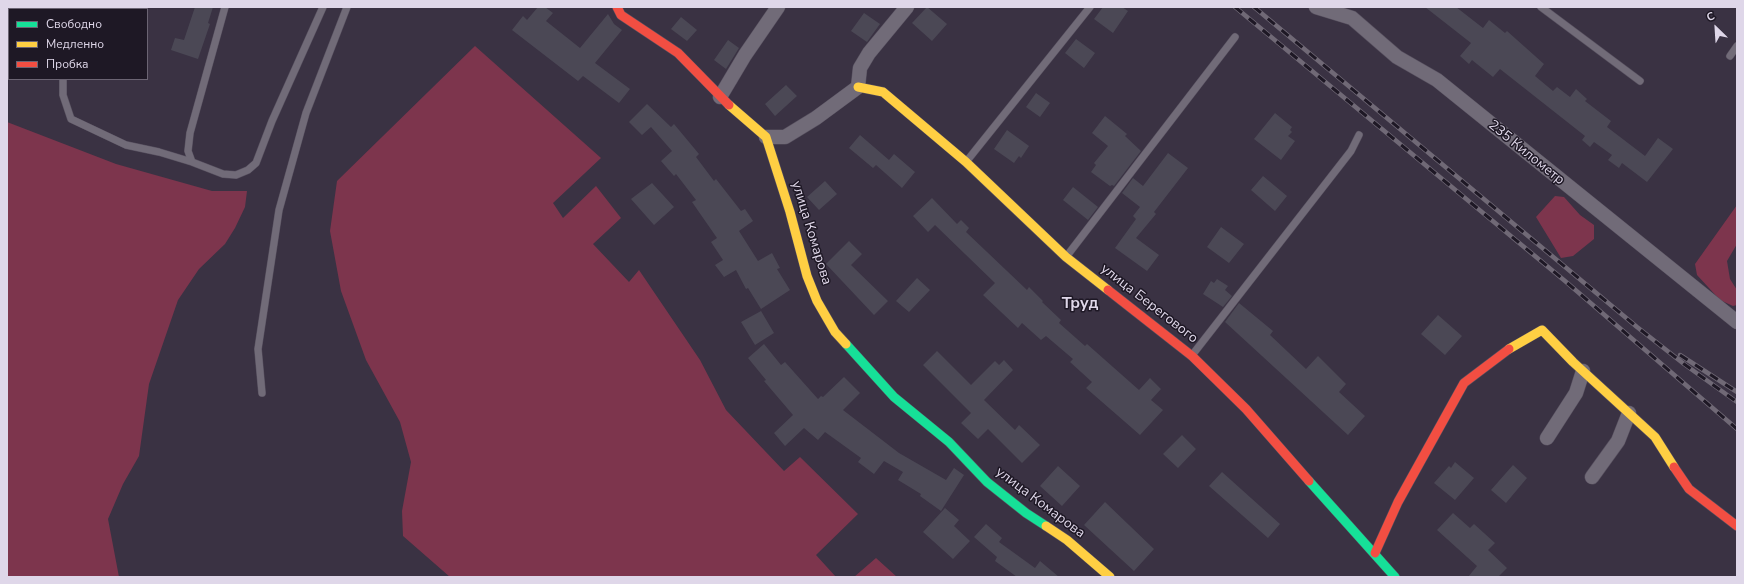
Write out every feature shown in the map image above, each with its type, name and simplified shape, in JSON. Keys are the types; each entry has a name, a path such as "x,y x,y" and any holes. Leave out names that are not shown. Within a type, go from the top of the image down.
{"street":[{"path":"617,7 621,15 641,30 678,53 720,96 766,137 785,138 816,118 858,87 860,68 870,53 907,7"},
{"path":"720,96 745,54 778,7"},
{"name":"235 Километр","path":"1324,8 1352,18 1397,57 1437,80 1737,322"},
{"name":"улица Берегового","path":"858,87 883,92 966,162 1066,257 1192,356 1246,409 1395,577"},
{"name":"улица Комарова","path":"766,137 790,212 807,276 817,301 835,332 894,397 949,442 987,482 1026,513 1067,540 1110,577"},
{"path":"1375,554 1398,502 1464,382 1509,349 1542,330 1583,371 1655,437 1689,489 1737,526"},
{"path":"1547,438 1576,393 1583,371"},
{"path":"1592,477 1618,441 1629,413"}],"lane":[{"path":"192,162 188,151 190,133 225,7"},
{"path":"63,80 63,95 71,119 126,145 158,152 192,162 223,174 236,175 248,170 256,163 272,121 323,7"},
{"path":"262,393 258,348 279,210 306,113 347,7"},
{"path":"966,162 1090,7"},
{"path":"1541,7 1640,81"},
{"path":"1066,257 1235,37"},
{"path":"1730,56 1737,46"},
{"path":"1192,356 1351,151 1359,135"}],"shaded area":[{"path":"475,46 601,158 553,203 563,218 596,186 621,218 593,244 629,282 639,270 700,360 726,410 784,471 800,457 858,514 816,555 836,577 450,577 403,536 402,511 411,462 400,422 366,360 341,291 330,231 337,181"},
{"path":"7,122 116,164 212,191 247,191 245,207 225,244 199,269 178,300 149,384 139,456 123,484 108,519 119,577 7,577"},
{"path":"1555,196 1564,197 1580,215 1594,225 1594,239 1573,256 1561,258 1536,217"},
{"path":"1737,205 1737,244 1727,261 1730,279 1737,290 1737,305 1733,306 1720,300 1697,275 1695,264"},
{"path":"876,558 897,577 854,577"}],"building":[{"path":"195,7 213,7 208,23 210,24 198,59 171,50 175,38 184,40"},
{"path":"538,7 545,7 553,13 546,21 580,48 608,14 614,24 622,30 595,63 630,89 619,103 583,76 578,81 512,30 523,16 527,20"},
{"path":"927,7 947,24 932,41 912,23"},
{"path":"1103,7 1122,7 1128,11 1113,33 1094,19"},
{"path":"1425,7 1456,7 1483,28 1489,20 1505,33 1507,31 1544,64 1535,76 1553,91 1557,87 1570,97 1576,89 1587,99 1585,101 1611,121 1607,127 1645,156 1658,138 1673,149 1647,182 1622,163 1619,168 1608,160 1612,155 1594,142 1590,147 1582,140 1585,136 1500,69 1493,77 1472,60 1469,64 1460,56 1471,43"},
{"path":"864,13 880,24 867,42 851,31"},
{"path":"681,17 697,30 687,41 671,29"},
{"path":"1076,39 1095,53 1084,68 1065,53"},
{"path":"728,40 739,48 726,69 714,60"},
{"path":"786,85 797,96 775,116 765,104"},
{"path":"1036,93 1050,103 1040,117 1026,107"},
{"path":"647,104 671,127 674,124 699,154 696,157 714,181 716,179 741,211 745,209 753,221 739,231 758,261 772,253 780,268 777,269 790,290 761,309 748,288 746,289 736,270 724,277 715,265 723,260 711,242 717,238 692,202 696,200 676,174 674,176 661,161 672,151 651,127 642,135 629,122"},
{"path":"1275,113 1292,127 1290,130 1292,132 1288,136 1295,141 1281,160 1254,139"},
{"path":"1105,116 1127,134 1125,136 1141,151 1114,186 1110,186 1091,172 1096,165 1094,163 1108,146 1092,133"},
{"path":"1007,130 1029,146 1021,158 1019,156 1014,163 994,149"},
{"path":"860,135 889,160 894,154 915,172 902,188 876,165 873,168 849,148"},
{"path":"1168,153 1188,168 1154,212 1156,214 1136,238 1159,255 1147,271 1115,248 1136,219 1133,216 1140,207 1122,193 1133,178 1143,186"},
{"path":"1263,176 1287,196 1275,211 1251,190"},
{"path":"825,181 837,194 819,210 807,197"},
{"path":"652,183 674,207 654,225 631,199"},
{"path":"1073,187 1098,207 1088,220 1063,200"},
{"path":"932,198 957,224 961,220 969,228 966,232 1027,290 1029,287 1061,320 1059,323 1085,346 1087,344 1139,390 1150,378 1161,389 1151,400 1163,410 1140,435 1086,388 1092,382 1070,362 1073,359 1046,336 1041,340 1022,323 1018,328 983,295 995,283 935,225 928,232 913,216"},
{"path":"1221,227 1244,244 1229,263 1207,247"},
{"path":"849,241 862,254 851,265 888,301 874,315 826,264"},
{"path":"917,278 930,290 909,312 896,301"},
{"path":"1217,279 1228,286 1225,290 1232,296 1223,307 1203,294 1211,281 1214,283"},
{"path":"1239,303 1273,331 1270,335 1306,369 1318,356 1346,384 1339,392 1365,416 1348,435 1225,322"},
{"path":"761,311 774,333 755,345 741,322"},
{"path":"1438,315 1462,336 1445,355 1421,334"},
{"path":"764,344 781,365 785,362 818,399 821,396 823,397 844,377 860,393 843,410 899,453 946,480 954,468 964,475 941,511 920,496 921,494 898,480 903,472 884,461 874,474 858,462 861,458 825,432 818,440 804,428 785,446 774,433 793,415 764,381 766,380 748,358"},
{"path":"937,351 971,385 995,361 999,365 1004,360 1013,370 984,400 1015,430 1019,425 1040,445 1022,463 988,429 978,439 961,423 971,413 923,365"},
{"path":"1182,435 1196,449 1178,468 1163,454"},
{"path":"1455,462 1474,478 1455,500 1434,483 1449,466 1451,468"},
{"path":"1513,465 1527,478 1506,503 1491,490"},
{"path":"1058,466 1080,486 1062,506 1040,486"},
{"path":"1222,472 1280,524 1268,538 1209,486"},
{"path":"1105,502 1154,549 1134,571 1084,525"},
{"path":"945,508 959,520 954,526 970,541 953,559 923,532"},
{"path":"1453,513 1470,528 1474,524 1495,543 1488,550 1507,568 1498,577 1468,577 1477,566 1437,530"},
{"path":"986,524 1002,538 999,542 1035,568 1040,561 1059,577 1017,577 995,561 997,557 974,537"}],"railway":[{"path":"1235,7 1565,281 1737,429"},
{"path":"1254,7 1637,327 1684,364 1737,402"},
{"path":"1680,355 1737,392"}],"traffic: fast":[{"path":"846,344 894,397 949,442 987,482 1026,513 1046,526"},
{"path":"1309,481 1395,577"}],"traffic: slow":[{"path":"858,87 883,92 966,162 1066,257 1108,290"},
{"path":"729,105 766,137 790,212 807,276 817,301 835,332 846,344"},
{"path":"1509,349 1542,330 1573,362 1655,437 1674,467"},
{"path":"1046,526 1067,540 1110,577"}],"traffic: jam":[{"path":"617,7 621,15 678,53 729,105"},
{"path":"1108,290 1192,356 1246,409 1309,481"},
{"path":"1375,553 1398,502 1464,383 1509,349"},
{"path":"1674,467 1689,489 1737,526"}],"district":[{"name":"Труд","path":"1080,304"}]}
